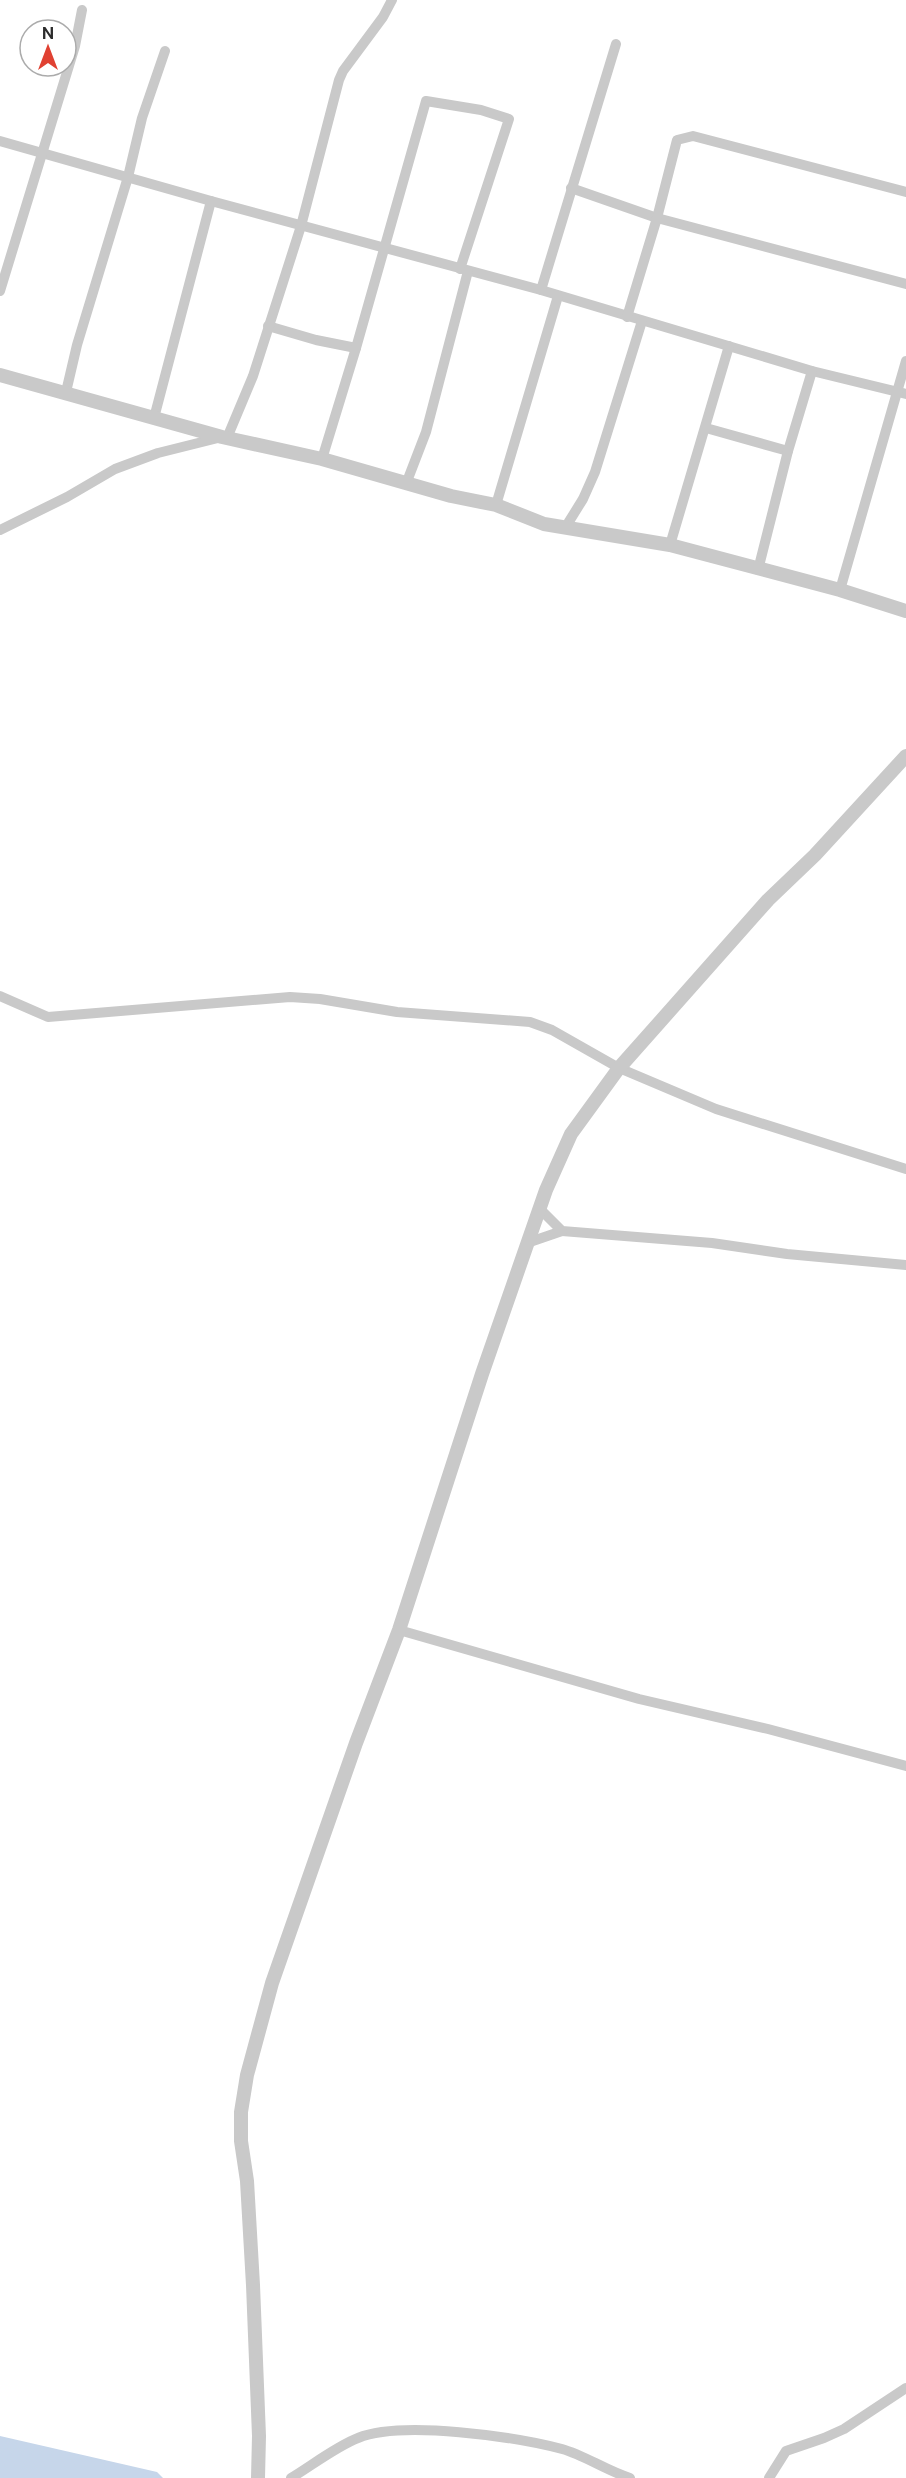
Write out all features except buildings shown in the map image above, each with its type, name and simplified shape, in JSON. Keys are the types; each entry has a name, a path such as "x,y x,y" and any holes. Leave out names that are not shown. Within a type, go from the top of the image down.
{"street":[{"path":"225,437 253,376 301,226 339,80 343,71 383,17 392,0"},
{"path":"0,291 75,46 82,10"},
{"path":"541,290 616,44"},
{"path":"66,392 128,177 142,118 165,51"},
{"path":"322,459 426,101 457,108 482,110 509,118 464,270 426,432 406,484"},
{"path":"627,317 657,218 673,149 677,140 683,137 693,136 906,192"},
{"path":"0,141 301,226 541,290 812,371 902,393"},
{"path":"571,188 657,218 906,284"},
{"path":"154,418 211,201"},
{"path":"496,505 558,296"},
{"path":"565,528 583,499 595,472 642,321"},
{"path":"268,326 316,340 356,348"},
{"path":"670,545 729,346"},
{"path":"840,590 902,393 906,361"},
{"path":"758,570 788,451 812,371"},
{"path":"0,375 225,437 322,459 451,496 496,505 544,524 670,545 840,590 906,611"},
{"path":"706,428 788,451"},
{"path":"0,530 67,497 115,469 158,453 225,437"},
{"path":"258,2478 259,2436 254,2285 247,2181 241,2141 241,2112 247,2075 272,1983 356,1743 399,1630 482,1374 555,1167 571,1134 620,1068 768,900 815,855 906,756"},
{"path":"0,996 48,1017 290,997 321,999 397,1012 530,1022 552,1030 620,1068 716,1109 906,1169"},
{"path":"540,1208 562,1231"},
{"path":"527,1243 562,1231 712,1243 787,1254 906,1264"},
{"path":"399,1630 639,1699 768,1729 906,1766"},
{"path":"769,2478 786,2451 824,2438 844,2428 906,2388"},
{"path":"291,2478 358,2438 391,2431 442,2430 564,2449 630,2478"}],"water":[{"path":"0,2436 157,2472 163,2478 0,2478"}]}
